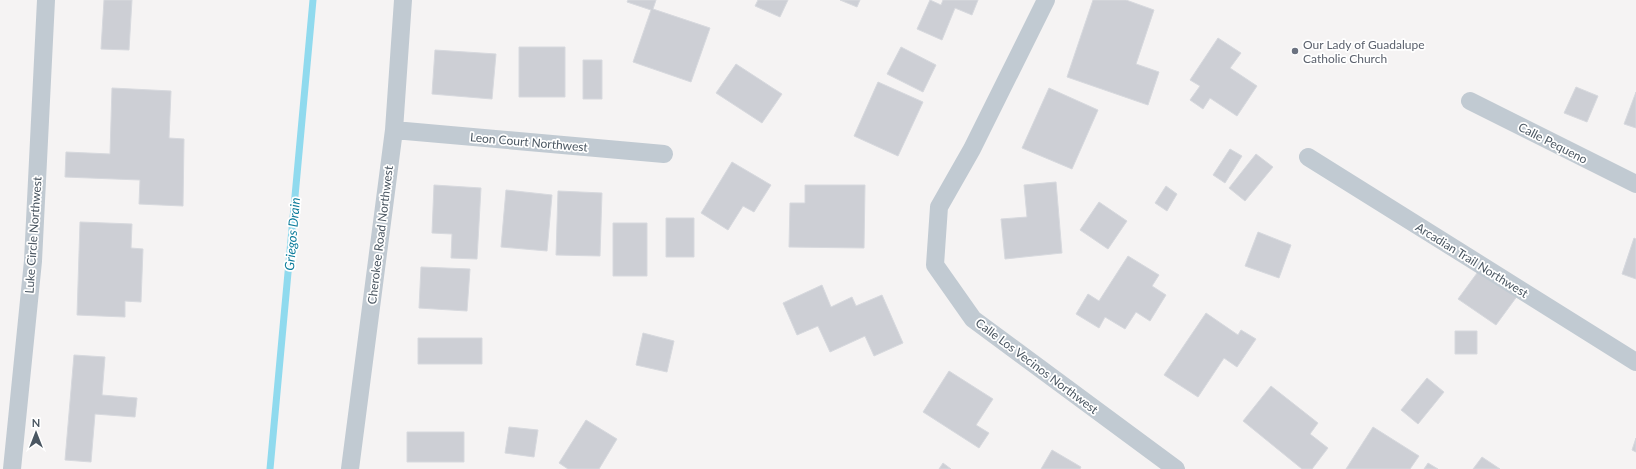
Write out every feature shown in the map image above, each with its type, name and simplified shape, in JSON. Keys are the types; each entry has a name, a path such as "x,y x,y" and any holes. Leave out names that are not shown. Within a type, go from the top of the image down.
{"street":[{"name":"Luke Circle Northwest","path":"12,469 33,261 46,0"},
{"name":"Cherokee Road Northwest","path":"350,469 394,130 403,0"},
{"name":"Calle Los Vecinos Northwest","path":"1046,0 972,149 939,207 935,265 972,319 1176,469"},
{"name":"Calle Pequeno","path":"1470,101 1636,184"},
{"name":"Leon Court Northwest","path":"394,130 664,154"},
{"name":"Arcadian Trail Northwest","path":"1308,157 1636,362"}],"building":[{"path":"104,0 132,0 129,50 101,49"},
{"path":"628,0 656,0 653,9 710,28 691,82 633,62 651,10 627,2"},
{"path":"758,0 788,0 780,17 755,6"},
{"path":"840,0 860,0 857,7"},
{"path":"930,0 941,5 943,0 978,0 972,15 955,8 942,40 917,29"},
{"path":"1093,0 1126,0 1154,10 1136,64 1159,72 1148,105 1067,77"},
{"path":"1218,38 1241,53 1230,68 1257,86 1237,116 1210,98 1203,109 1190,100 1200,86 1190,80"},
{"path":"519,47 565,47 565,97 519,97"},
{"path":"901,47 936,65 923,92 887,74"},
{"path":"435,50 496,54 492,99 432,94"},
{"path":"583,60 602,60 602,99 583,99"},
{"path":"736,64 782,94 762,123 716,93"},
{"path":"878,82 923,102 898,156 854,136"},
{"path":"1576,87 1598,96 1587,122 1564,113"},
{"path":"112,88 171,91 169,138 184,139 183,206 139,204 140,180 65,177 66,152 110,154"},
{"path":"1049,88 1098,110 1072,169 1022,148"},
{"path":"1636,92 1636,128 1624,124"},
{"path":"1230,149 1242,156 1225,183 1213,175"},
{"path":"1256,154 1273,167 1245,201 1229,188"},
{"path":"732,162 771,185 754,212 743,206 728,230 701,213"},
{"path":"1056,182 1062,253 1005,259 1001,219 1027,217 1024,185"},
{"path":"434,185 481,188 477,259 451,258 452,234 432,233"},
{"path":"805,185 865,185 864,248 789,247 790,203 805,203"},
{"path":"1166,186 1177,194 1167,211 1155,203"},
{"path":"506,190 552,195 547,251 501,247"},
{"path":"558,191 602,193 600,256 556,255"},
{"path":"1099,202 1127,221 1108,249 1080,230"},
{"path":"666,218 694,218 694,257 666,257"},
{"path":"80,222 132,224 131,248 143,249 141,302 125,301 125,317 77,315"},
{"path":"613,223 647,223 647,276 613,276"},
{"path":"1258,232 1291,245 1279,278 1245,266"},
{"path":"1634,238 1636,239 1636,279 1622,274"},
{"path":"1128,256 1159,275 1152,286 1166,295 1150,321 1136,312 1125,329 1105,317 1099,328 1076,314 1088,294 1099,301"},
{"path":"421,267 470,269 467,311 419,308"},
{"path":"1480,269 1518,295 1496,325 1458,299"},
{"path":"822,285 831,307 852,297 856,306 882,295 903,343 874,356 865,336 830,352 818,326 797,335 783,303"},
{"path":"1206,313 1238,335 1241,330 1256,339 1237,367 1224,358 1198,397 1164,375"},
{"path":"1455,331 1477,331 1477,354 1455,354"},
{"path":"643,333 674,341 667,372 636,365"},
{"path":"418,338 482,338 482,364 418,364"},
{"path":"74,355 105,357 102,395 137,398 135,417 95,414 91,462 65,460"},
{"path":"949,371 993,399 976,425 989,433 979,448 923,412"},
{"path":"1427,378 1444,392 1418,424 1401,410"},
{"path":"1271,386 1318,423 1310,434 1328,448 1312,469 1302,469 1243,421"},
{"path":"586,420 617,439 599,469 568,469 559,463"},
{"path":"509,427 538,430 534,457 505,453"},
{"path":"1373,427 1419,456 1410,469 1346,469"},
{"path":"407,432 464,432 464,462 407,462"},
{"path":"1636,438 1636,452 1632,450"},
{"path":"1052,450 1081,467 1080,469 1041,469"},
{"path":"1482,457 1500,469 1473,469"},
{"path":"943,463 951,469 939,469"},
{"path":"1428,463 1438,469 1424,469"}],"waterway":[{"name":"Griegos Drain","path":"270,469 313,0"}],"place":[{"name":"Our Lady of Guadalupe Catholic Church","path":"1295,51"}]}
